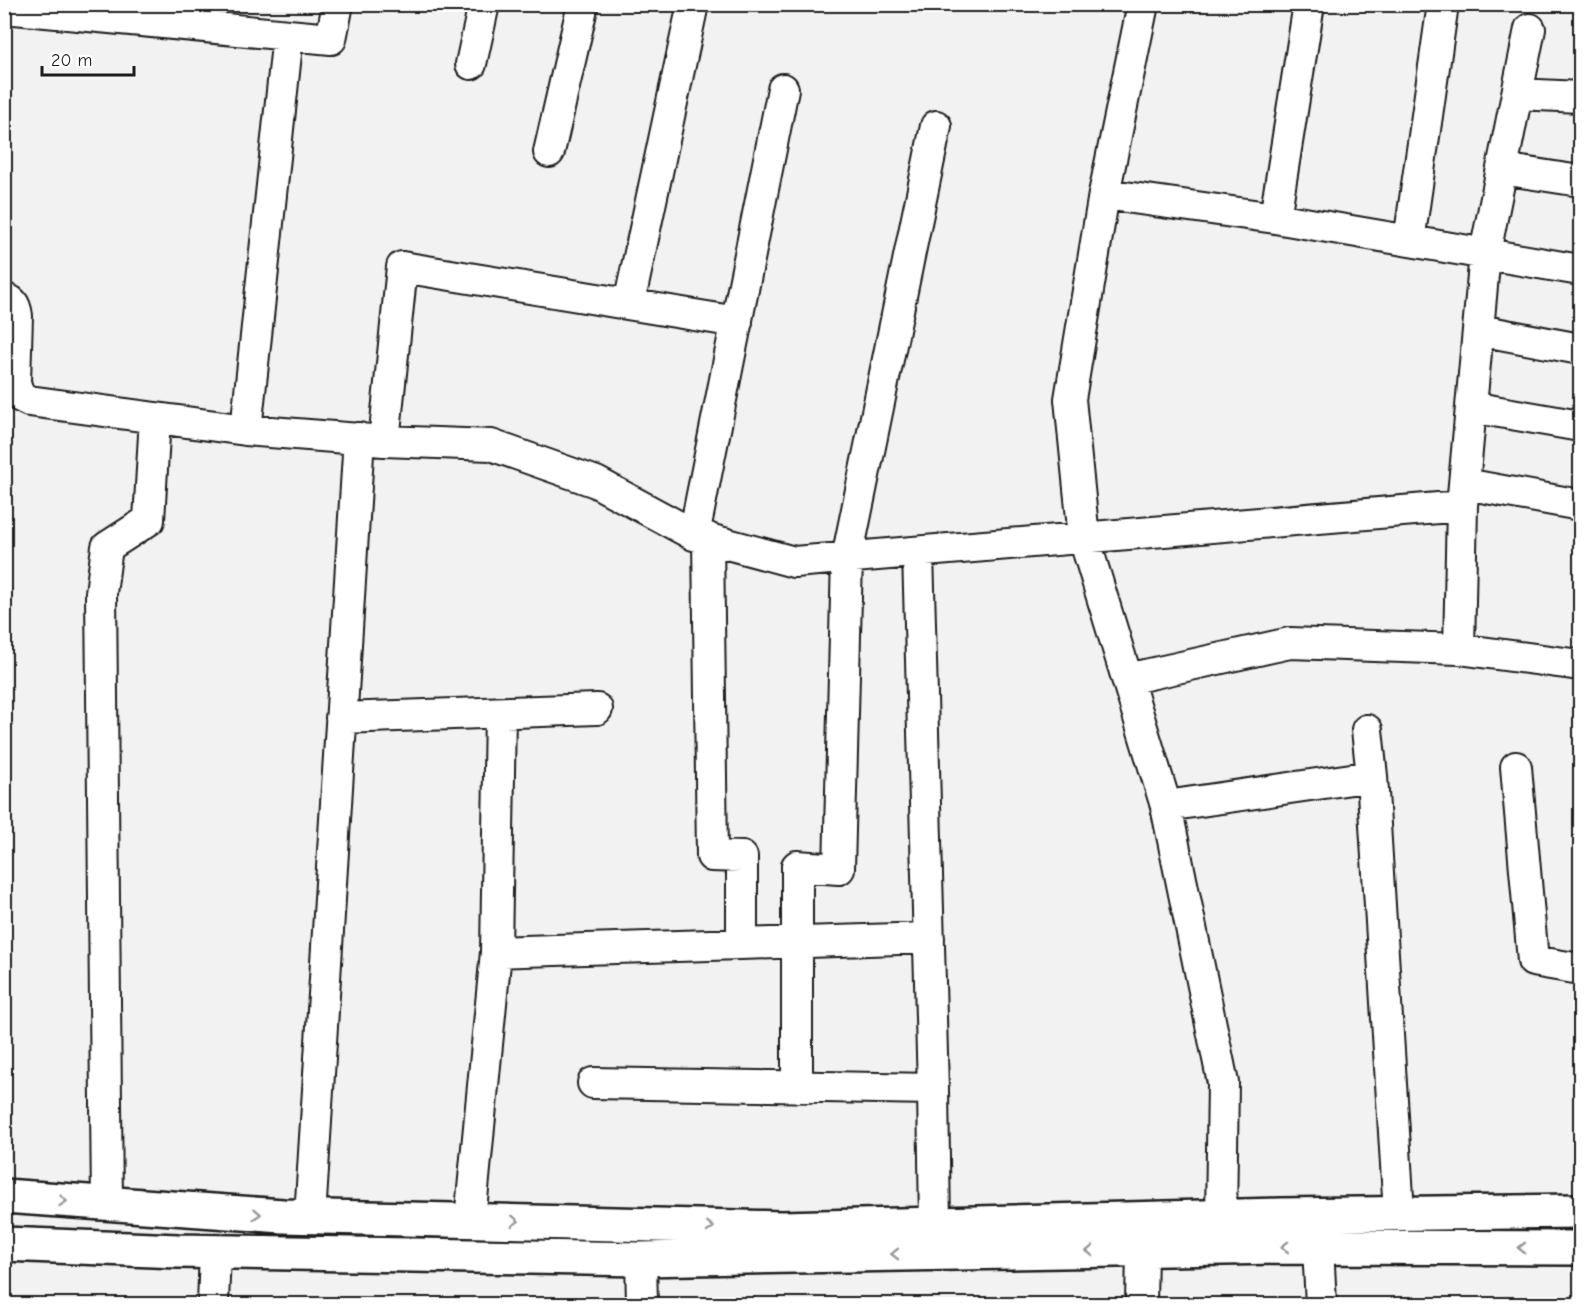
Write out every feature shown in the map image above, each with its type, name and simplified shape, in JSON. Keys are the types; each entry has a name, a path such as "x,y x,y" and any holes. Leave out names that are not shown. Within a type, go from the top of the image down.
{"street":[{"path":"19,7 331,39 338,4"},
{"path":"471,64 484,4"},
{"path":"549,152 583,4"},
{"path":"629,304 693,4"},
{"path":"1143,4 1104,194 1070,399 1084,538 1166,806 1223,1083 1221,1216"},
{"path":"1275,218 1309,4"},
{"path":"1409,241 1443,4"},
{"path":"1459,649 1463,495 1485,253 1530,29"},
{"path":"246,430 288,35"},
{"path":"742,944 742,857 712,856 701,537 737,322 783,89"},
{"path":"1517,94 1581,98"},
{"path":"797,1087 797,866 839,869 847,558 936,126"},
{"path":"1502,169 1581,180"},
{"path":"1104,194 1275,218 1581,270"},
{"path":"310,1217 341,718 371,440 402,267 737,322"},
{"path":"4,299 8,299 15,306 17,316 15,382 19,396 29,402 246,430 371,440 491,446 596,482 701,537 794,562 1084,538 1463,495 1581,506"},
{"path":"1479,330 1581,349"},
{"path":"1472,407 1581,426"},
{"path":"107,1204 101,593 107,547 149,520 155,418"},
{"path":"918,553 935,1225"},
{"path":"1127,679 1290,643 1459,649 1581,665"},
{"path":"341,718 597,710"},
{"path":"470,1220 496,952 500,713"},
{"path":"1367,730 1372,776 1399,1213"},
{"path":"1516,767 1533,961 1581,969"},
{"path":"1166,806 1372,776"},
{"path":"496,952 929,938"},
{"path":"593,1083 933,1089"},
{"path":"4,1196 310,1217 782,1228 1221,1216 1581,1211"},
{"path":"4,1244 215,1252 640,1259 1318,1247 1581,1248"},
{"path":"1318,1247 1321,1305"},
{"path":"1141,1305 1142,1250"},
{"path":"213,1305 215,1252"},
{"path":"640,1259 642,1305"}]}
